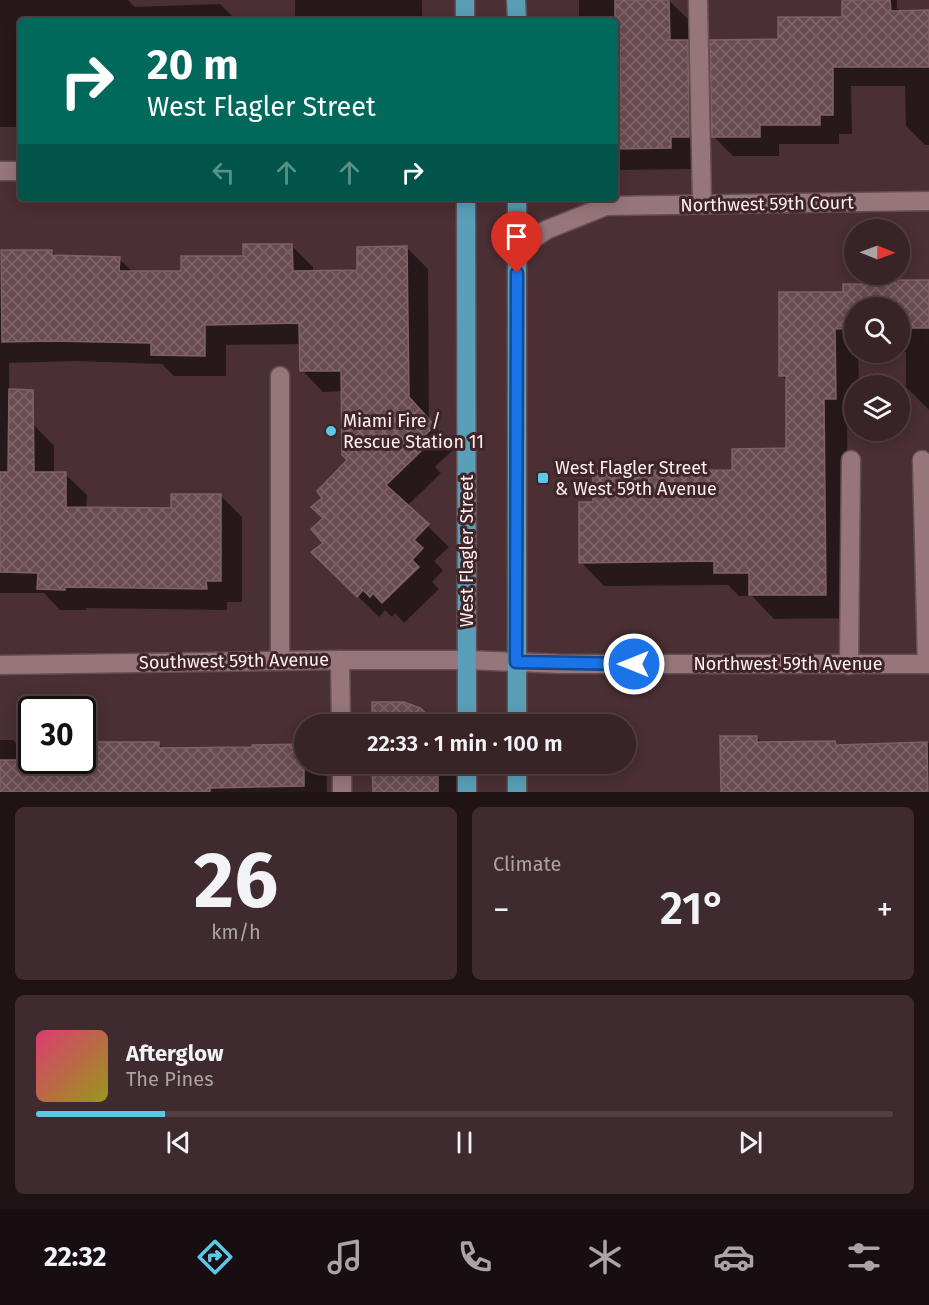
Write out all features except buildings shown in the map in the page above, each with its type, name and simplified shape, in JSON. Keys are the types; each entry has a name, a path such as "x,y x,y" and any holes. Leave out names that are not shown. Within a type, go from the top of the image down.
{"main road":[{"path":"465,0 465,18"},
{"path":"516,0 516,18"},
{"name":"West Flagler Street","path":"463,201 467,714"},
{"path":"517,201 517,714"},
{"path":"467,774 467,792"},
{"path":"517,774 517,792"}],"street":[{"path":"698,0 702,205"},
{"path":"0,171 18,171"},
{"name":"Northwest 59th Court","path":"518,250 546,230 598,202 702,205 929,201"},
{"path":"280,376 280,661"},
{"path":"849,665 851,460"},
{"path":"922,460 928,664"},
{"path":"340,660 341,714"},
{"name":"Southwest 59th Avenue","path":"0,665 467,660"},
{"name":"Northwest 59th Avenue","path":"467,660 928,664"},
{"path":"342,774 342,792"}],"place":[{"name":"Miami Fire / Rescue Station 11","path":"331,431"},
{"name":"West Flagler Street & West 59th Avenue","path":"543,478"}],"route":[{"path":"517,273 516,662 634,664"}]}
